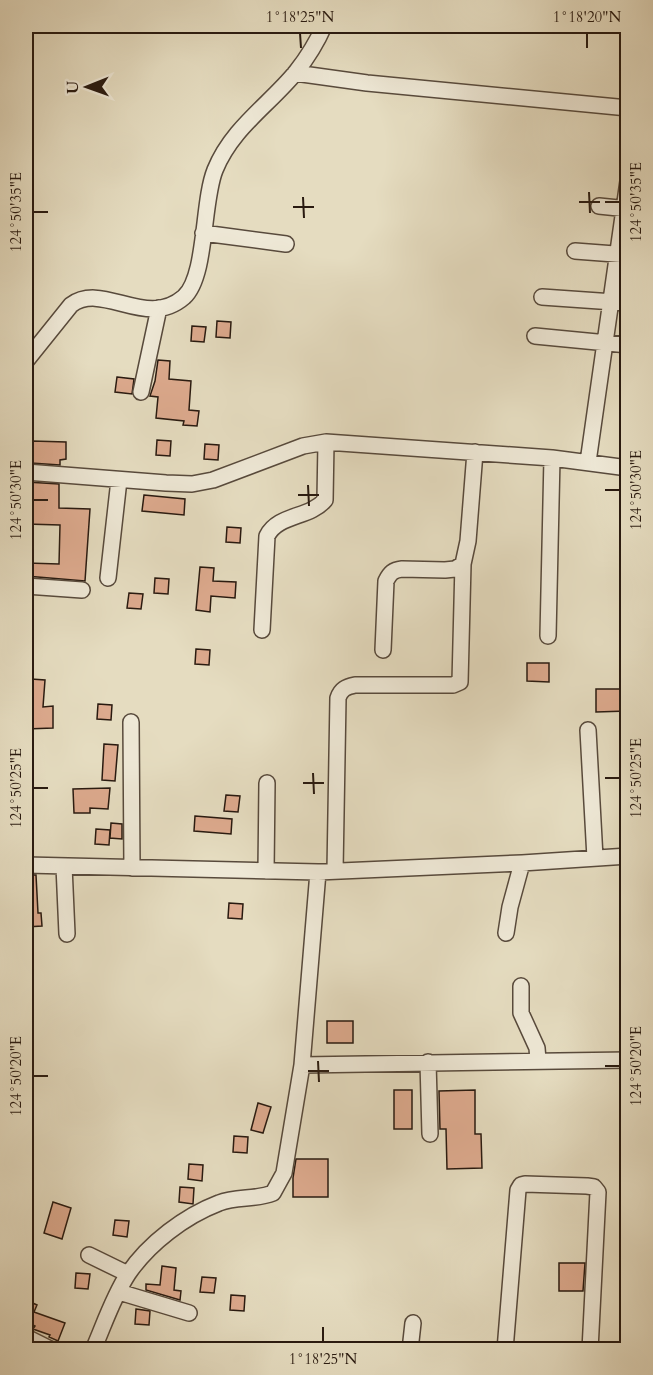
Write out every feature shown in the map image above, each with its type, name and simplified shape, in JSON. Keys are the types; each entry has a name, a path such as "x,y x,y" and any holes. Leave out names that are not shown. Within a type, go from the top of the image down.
{"street":[{"path":"26,361 71,305 78,300 93,297 136,308 159,308 171,305 185,296 194,282 207,197 225,149 241,127 295,73 317,42 324,26"},
{"path":"295,73 367,83 627,108"},
{"path":"588,462 610,302 622,255 627,180"},
{"path":"599,206 625,209"},
{"path":"203,233 286,244"},
{"path":"575,251 622,255"},
{"path":"542,297 627,303"},
{"path":"141,392 159,308"},
{"path":"535,336 627,345"},
{"path":"26,472 192,484 213,480 303,446 326,442 552,458 627,468"},
{"path":"262,630 267,536 274,526 315,508 325,500 326,442"},
{"path":"335,871 338,698 340,692 355,685 453,685 460,682 463,564 468,541 475,452"},
{"path":"548,636 552,458"},
{"path":"108,578 119,480"},
{"path":"383,650 385,592 389,574 394,570 402,569 455,569 463,564"},
{"path":"26,586 82,590"},
{"path":"131,722 132,868"},
{"path":"588,730 595,858"},
{"path":"266,871 267,783"},
{"path":"26,866 318,872 627,856"},
{"path":"506,933 510,907 522,863"},
{"path":"64,866 67,934"},
{"path":"93,1350 128,1274 152,1246 205,1209 232,1199 264,1197 273,1193 284,1173 302,1065 318,872"},
{"path":"521,986 521,1013 537,1048 538,1060"},
{"path":"302,1065 627,1060"},
{"path":"428,1062 430,1134"},
{"path":"505,1350 518,1190 521,1185 525,1184 587,1186 594,1187 598,1192 590,1350"},
{"path":"89,1255 128,1274"},
{"path":"119,1292 189,1313"},
{"path":"410,1350 413,1323"},
{"path":"26,1337 52,1350"}],"building":[{"path":"217,321 231,322 230,338 216,337"},
{"path":"192,326 206,327 204,342 191,341"},
{"path":"158,360 170,361 169,379 191,381 189,410 199,411 197,426 183,425 184,421 156,418 158,397 150,396"},
{"path":"117,377 134,379 132,394 115,392"},
{"path":"157,440 171,441 170,456 156,455"},
{"path":"32,441 66,442 66,459 60,460 60,465 31,463"},
{"path":"205,444 219,445 218,460 204,459"},
{"path":"26,482 59,484 59,508 90,509 85,581 26,576 27,563 59,564 60,525 26,524"},
{"path":"144,495 185,499 184,515 142,511"},
{"path":"227,527 241,528 240,543 226,542"},
{"path":"200,567 214,568 213,581 236,582 235,598 211,596 210,612 196,610"},
{"path":"155,578 169,579 168,594 154,593"},
{"path":"129,593 143,594 141,609 127,608"},
{"path":"196,649 210,650 209,665 195,664"},
{"path":"527,663 549,663 549,682 527,681"},
{"path":"31,679 45,680 43,707 53,706 53,728 26,729 26,707 29,707"},
{"path":"596,689 627,689 627,711 596,712"},
{"path":"98,704 112,705 111,720 97,719"},
{"path":"104,744 118,745 115,781 102,780"},
{"path":"110,788 108,809 90,808 90,813 74,813 73,789"},
{"path":"226,795 240,796 238,812 224,811"},
{"path":"195,816 232,819 231,834 194,831"},
{"path":"111,823 122,824 122,839 110,838"},
{"path":"96,829 110,830 109,845 95,844"},
{"path":"26,875 36,875 38,913 41,913 42,926 26,927"},
{"path":"229,903 243,904 242,919 228,918"},
{"path":"327,1021 353,1021 353,1043 327,1043"},
{"path":"394,1090 412,1090 412,1129 394,1129"},
{"path":"475,1090 475,1134 481,1134 482,1168 447,1169 446,1129 440,1129 439,1091"},
{"path":"258,1103 271,1107 263,1133 251,1130"},
{"path":"234,1136 248,1137 247,1153 233,1152"},
{"path":"296,1159 328,1159 328,1197 293,1197"},
{"path":"189,1164 203,1165 202,1181 188,1179"},
{"path":"180,1187 194,1188 193,1204 179,1202"},
{"path":"53,1202 71,1208 62,1239 44,1233"},
{"path":"115,1220 129,1221 127,1237 113,1235"},
{"path":"559,1263 585,1263 583,1291 559,1291"},
{"path":"162,1266 176,1268 174,1290 181,1291 180,1300 146,1290 146,1284 160,1285"},
{"path":"76,1273 90,1274 88,1289 75,1288"},
{"path":"202,1277 216,1278 214,1293 200,1292"},
{"path":"231,1295 245,1296 244,1311 230,1310"},
{"path":"26,1300 37,1305 34,1312 65,1323 58,1341 49,1337 50,1335 33,1329 35,1326 29,1323 26,1327"},
{"path":"136,1309 150,1311 149,1325 135,1324"}]}
